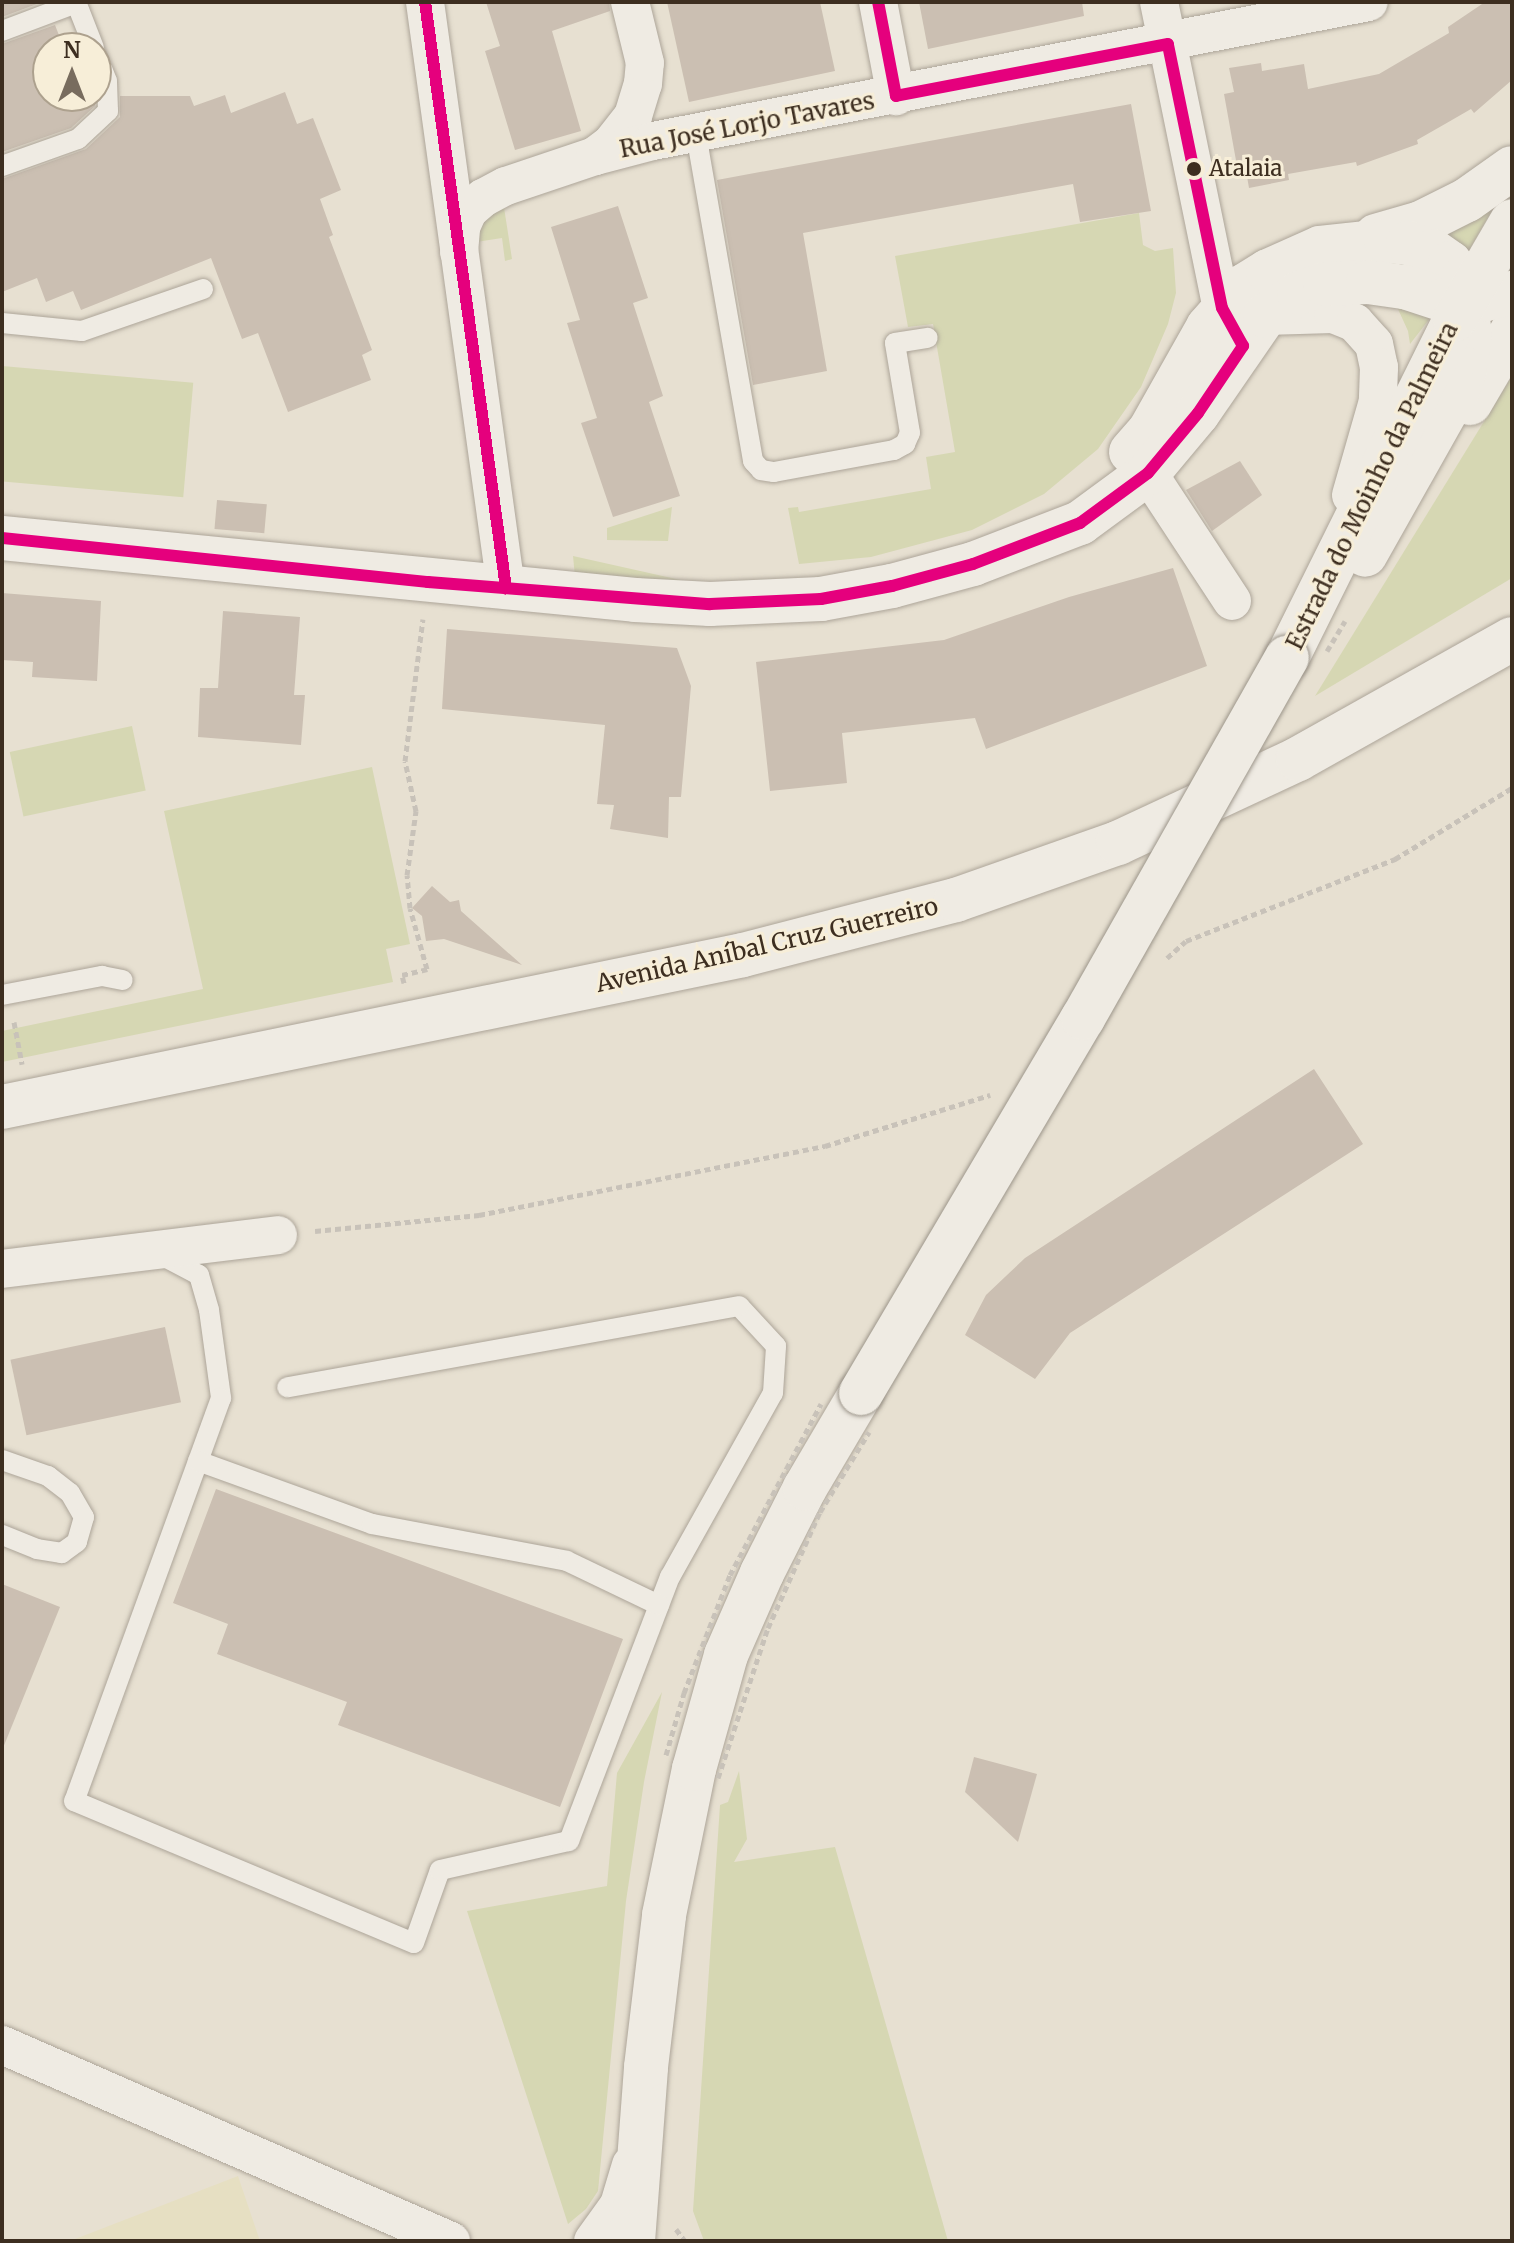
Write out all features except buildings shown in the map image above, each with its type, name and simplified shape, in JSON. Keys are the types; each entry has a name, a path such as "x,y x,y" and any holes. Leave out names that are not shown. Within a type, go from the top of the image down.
{"street":[{"path":"425,2 506,588"},
{"name":"Rua José Lorjo Tavares","path":"595,156 622,133 633,116 645,63 630,2"},
{"path":"878,2 896,96"},
{"path":"1159,2 1222,308 1254,331"},
{"name":"Rua José Lorjo Tavares","path":"459,252 461,227 468,211 506,186 595,156 1369,2"},
{"path":"645,63 665,118 671,125 696,134"},
{"path":"444,136 456,164 506,186"},
{"path":"973,564 1064,515 1120,464 1150,430 1222,308 1244,286 1268,271 1320,248 1421,223 1504,177"},
{"name":"Estrada do Moinho da Palmeira","path":"1287,658 1467,300 1512,221"},
{"path":"1320,248 1375,241 1419,245 1450,263 1462,279 1467,300 1470,333 1462,380 1365,555"},
{"path":"2,538 428,582 695,604 777,603 857,593 973,564 1080,523 1148,473 1198,413 1254,331 1291,297 1325,284 1368,282 1405,287 1444,300 1512,293"},
{"path":"1254,331 1315,312 1344,317 1369,336 1379,367 1378,401 1364,457 1310,612"},
{"name":"Estrada do Moinho da Palmeira","path":"1287,658 1439,455 1512,331"},
{"path":"1148,473 1232,601"},
{"name":"Avenida Aníbal Cruz Guerreiro","path":"16,1104 743,955 956,900 1118,843 1298,759 1504,643"},
{"path":"633,2241 664,1915 694,1769 726,1655 805,1488 1083,1018 1287,658"},
{"path":"2,1269 278,1235"},
{"path":"2,2045 451,2241"},
{"path":"593,2241 619,2205 641,2132"}],"lane":[{"path":"2,31 76,3 88,32"},
{"path":"2,166 78,139 107,112"},
{"path":"696,134 753,461 761,470 774,472 894,450 905,444 910,433 895,343 928,338"},
{"path":"2,323 82,331 203,289"},
{"path":"5,994 102,976 123,980"},
{"path":"152,1250 199,1275 209,1310 221,1398 74,1801 414,1943 440,1870 569,1841 670,1577 773,1393 776,1346 739,1306 287,1387"},
{"path":"2,1460 48,1476 70,1493 84,1517 77,1542 62,1553 37,1549 2,1535"},
{"path":"198,1461 372,1524 567,1561 659,1605"}],"path":[{"path":"402,975 427,969 410,908 407,875 416,811 405,761 428,582"},
{"path":"1163,962 1186,941 1395,859 1512,788"},
{"path":"5,994 16,1104"},
{"path":"278,1235 479,1215 825,1146 993,1094"}],"shaded area":[{"path":"238,2176 260,2241 70,2241"}],"green space":[{"path":"503,201 512,259 505,261 502,238 476,242 474,227"},
{"path":"1496,203 1463,261 1440,235"},
{"path":"1139,213 1143,245 1155,251 1173,248 1176,293 1168,324 1141,387 1098,449 1044,494 972,530 871,557 799,564 788,508 798,507 799,512 931,489 926,457 955,452 933,324 908,327 895,256"},
{"path":"1393,298 1431,317 1410,344 1408,331"},
{"path":"2,366 193,383 183,497 2,481"},
{"path":"1512,376 1512,578 1315,696"},
{"path":"672,507 668,541 607,540 607,528"},
{"path":"573,556 703,585 575,577"},
{"path":"132,726 146,791 23,817 10,752"},
{"path":"372,767 410,944 386,949 393,982 2,1062 2,1031 203,989 164,811"},
{"path":"662,1692 644,1782 626,1901 598,2191 586,2209 568,2224 467,1911 607,1886 617,1773"},
{"path":"739,1771 747,1839 734,1862 835,1847 948,2241 704,2241 693,2211 720,1805 728,1802"}],"transit line":[{"path":"425,2 506,588"},
{"path":"2,538 428,582 710,604 821,599 892,586 973,564 1080,523 1148,473 1198,413 1243,346 1222,308 1168,44 896,96 878,2"}],"place":[{"name":"Atalaia","path":"1194,169"}]}
